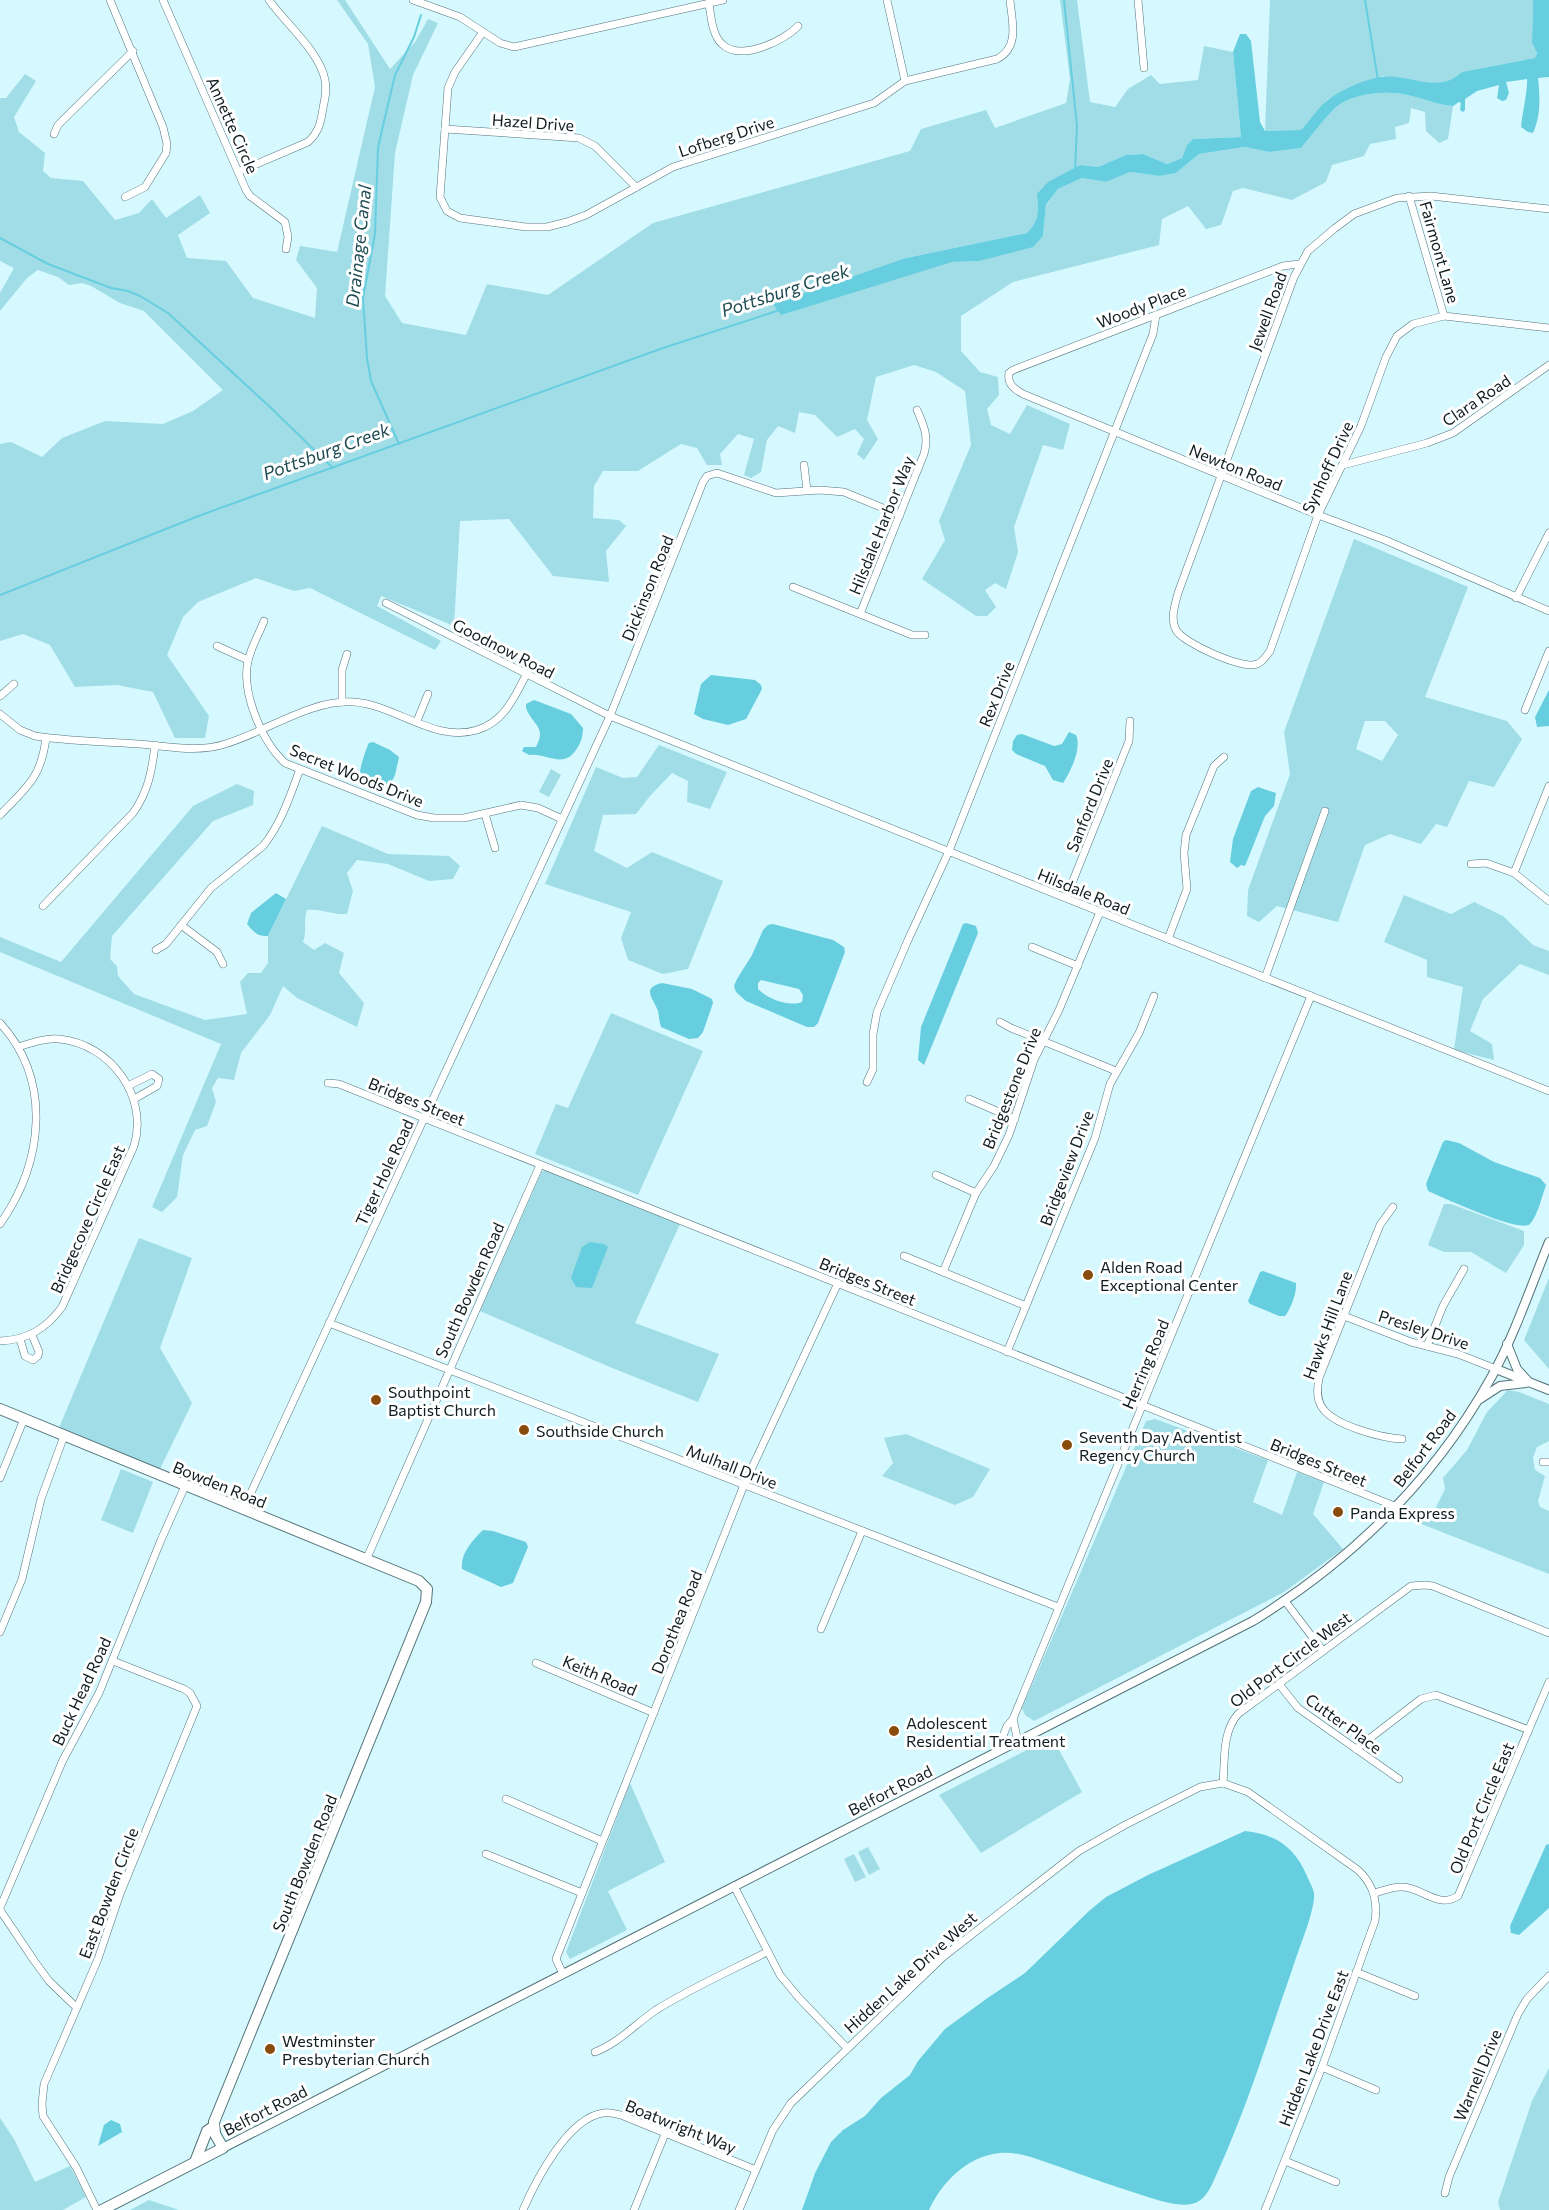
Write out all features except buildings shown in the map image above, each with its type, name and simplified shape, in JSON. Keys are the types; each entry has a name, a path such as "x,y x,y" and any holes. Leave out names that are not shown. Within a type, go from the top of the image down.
{"main road":[{"name":"Bowden Road","path":"0,1409 419,1581 427,1589"},
{"name":"South Bowden Road","path":"195,2162 207,2131 214,2126 426,1602 427,1589"},
{"path":"214,2126 222,2148"},
{"name":"Belfort Road","path":"102,2210 222,2148"}],"street":[{"path":"111,0 163,127 167,144 166,153 145,187 125,197"},
{"name":"Annette Circle","path":"163,0 250,196 285,222 288,237 286,249"},
{"path":"238,172 308,142 315,136 321,121 326,92 323,71 269,0"},
{"path":"413,0 460,17 507,46 522,47 723,0"},
{"path":"887,0 905,81"},
{"name":"Lofberg Drive","path":"445,129 440,197 447,211 460,218 526,227 547,227 577,219 673,167 874,103 905,81 997,59 1005,55 1010,48 1013,33 1010,0"},
{"path":"1138,0 1144,68"},
{"path":"709,4 716,36 721,44 735,51 744,52 783,40 798,26"},
{"path":"445,129 447,95 451,80 483,32"},
{"path":"54,134 58,125 133,51"},
{"name":"Hazel Drive","path":"445,129 579,138 595,146 636,187"},
{"name":"Jewell Road","path":"1174,626 1174,608 1178,593 1299,264 1308,251 1354,214 1378,203 1409,196 1549,209"},
{"name":"Fairmont Lane","path":"1409,196 1444,316"},
{"name":"Woody Place","path":"1013,387 1008,378 1013,370 1283,266 1299,264"},
{"name":"Rex Drive","path":"867,1082 873,1069 873,1034 877,1012 949,851 1153,334 1156,315"},
{"name":"Synhoff Drive","path":"1174,626 1177,632 1191,644 1242,664 1257,664 1264,660 1270,651 1318,515 1343,465 1386,357 1397,336 1413,324 1444,316 1549,328"},
{"name":"Clara Road","path":"1343,465 1453,434 1549,365"},
{"name":"Newton Road","path":"1013,387 1023,394 1318,515 1385,540 1549,611"},
{"name":"Hilsdale Harbor Way","path":"860,614 926,446 925,429 917,410"},
{"path":"804,465 807,490 844,492 900,515"},
{"name":"Dickinson Road","path":"610,716 703,482 712,473 721,474 776,494 807,490"},
{"path":"1516,598 1549,533"},
{"path":"793,587 912,635 925,635"},
{"name":"Goodnow Road","path":"387,603 610,716"},
{"path":"217,646 248,660 264,621"},
{"path":"1526,711 1549,651"},
{"path":"342,702 342,670 347,654"},
{"name":"Secret Woods Drive","path":"248,660 246,678 249,697 262,730 277,755 285,763 417,815 450,819 485,814 521,805 538,808 562,819"},
{"path":"0,714 20,730 46,738 192,748 226,744 315,708 342,702 378,706 448,732 468,732 497,719 511,706 526,675"},
{"path":"0,696 14,684"},
{"path":"417,721 428,694"},
{"name":"Hilsdale Road","path":"610,716 1549,1091"},
{"name":"Tiger Hole Road","path":"243,1510 610,716"},
{"name":"Sanford Drive","path":"1066,898 1129,741 1130,721"},
{"path":"0,815 36,775 43,759 46,738"},
{"path":"43,906 133,813 147,789 152,773 155,745"},
{"path":"1168,939 1187,889 1184,853 1186,835 1214,766 1224,757"},
{"path":"156,950 166,944 211,888 270,838 300,770"},
{"path":"1514,873 1549,786"},
{"path":"1265,978 1325,811"},
{"path":"485,814 495,848"},
{"path":"1471,864 1486,863 1514,873 1549,901"},
{"name":"Bridgestone Drive","path":"943,1272 976,1193 994,1166 1016,1119 1030,1072 1100,912"},
{"path":"181,925 217,952 223,964"},
{"path":"1032,946 1078,966"},
{"name":"Bridgeview Drive","path":"1007,1352 1095,1138 1108,1090 1138,1033 1154,996"},
{"name":"Herring Road","path":"996,1753 1007,1726 1013,1719 1311,996"},
{"path":"1000,1022 1116,1071"},
{"path":"0,1023 26,1062 35,1092 37,1134 21,1185 0,1224"},
{"path":"18,1047 46,1039 78,1043 106,1060 128,1086 134,1099 158,1086 159,1079 152,1074 128,1086"},
{"name":"Bridges Street","path":"328,1083 339,1084 1397,1507"},
{"name":"Bridgecove Circle East","path":"0,1341 32,1335 53,1320 69,1297 134,1146 139,1122 134,1099"},
{"path":"969,1099 1016,1119"},
{"name":"South Bowden Road","path":"366,1560 540,1165"},
{"path":"936,1175 976,1193"},
{"name":"Hawks Hill Lane","path":"1394,1207 1380,1225 1319,1378 1317,1404 1335,1419 1381,1438 1402,1439"},
{"name":"Belfort Road","path":"222,2148 1253,1621 1284,1601 1327,1570 1397,1507 1424,1476 1477,1401 1496,1369 1549,1242"},
{"path":"904,1256 1026,1306"},
{"path":"1427,1346 1443,1306 1464,1269"},
{"name":"Dorothea Road","path":"563,1974 556,1959 602,1841 744,1485 838,1284"},
{"name":"Presley Drive","path":"1344,1316 1496,1369"},
{"name":"Mulhall Drive","path":"329,1323 1058,1607"},
{"path":"20,1339 25,1356 33,1360 39,1352 32,1335"},
{"path":"1507,1344 1517,1369 1529,1383"},
{"path":"1496,1369 1549,1390"},
{"path":"1477,1401 1500,1386 1529,1383"},
{"path":"0,1478 24,1419"},
{"path":"0,1632 22,1579 38,1509 64,1436"},
{"name":"Buck Head Road","path":"0,1909 63,1760 99,1693 185,1486"},
{"path":"821,1629 862,1531"},
{"name":"Old Port Circle West","path":"1223,1783 1227,1734 1238,1714 1404,1589 1418,1585 1433,1586 1549,1633"},
{"path":"1284,1601 1323,1651"},
{"name":"East Bowden Circle","path":"97,2210 76,2167 47,2124 42,2096 44,2084 98,1959 120,1894 196,1712 196,1701 184,1689 112,1661"},
{"name":"Keith Road","path":"536,1664 654,1713"},
{"name":"Old Port Circle East","path":"1375,1893 1402,1887 1440,1900 1447,1901 1458,1896 1549,1682"},
{"name":"Cutter Place","path":"1279,1684 1298,1708 1399,1779"},
{"path":"1356,1749 1421,1700 1436,1695 1529,1730"},
{"path":"1013,1719 1018,1742"},
{"path":"1223,1783 1248,1792 1358,1870 1375,1893"},
{"name":"Hidden Lake Drive West","path":"740,2210 773,2130 785,2110 943,1957 1072,1856 1125,1825 1200,1787 1223,1783"},
{"path":"506,1799 602,1841"},
{"path":"486,1854 582,1893"},
{"path":"734,1886 767,1952 789,1986 847,2049"},
{"name":"Hidden Lake Drive East","path":"1265,2210 1322,2067 1375,1921 1377,1911 1375,1893"},
{"path":"0,1909 42,1971 76,2007"},
{"path":"595,2052 610,2046 644,2018 677,1998 767,1952"},
{"path":"1356,1972 1415,1996"},
{"name":"Warnell Drive","path":"1445,2193 1449,2177 1518,2014 1527,1999 1549,1976"},
{"path":"1322,2067 1376,2090"},
{"name":"Boatwright Way","path":"523,2210 548,2161 581,2124 596,2115 611,2112 756,2170"},
{"path":"634,2210 665,2134"},
{"path":"1285,2161 1336,2182"}],"shaded area":[{"path":"337,0 345,0 390,69 415,42 428,19 438,23 413,75 395,153 385,296 402,323 466,335 487,284 548,295 653,223 910,151 921,129 986,110 995,128 1066,103 1070,79 1060,0 1077,0 1090,102 1115,107 1128,89 1151,75 1160,84 1198,80 1204,46 1233,52 1241,137 1193,139 1187,145 1182,158 1167,164 1143,154 1126,155 1098,167 1080,165 1037,194 1036,219 1027,233 906,258 952,262 979,261 1043,236 1046,206 1058,189 1082,178 1106,182 1130,172 1160,176 1176,173 1199,154 1245,147 1269,152 1301,148 1335,108 1360,96 1379,93 1399,94 1453,106 1448,139 1439,143 1426,131 1425,112 1411,108 1409,123 1395,127 1396,139 1370,144 1364,156 1332,165 1326,182 1292,200 1243,188 1233,191 1221,225 1206,229 1188,206 1162,219 1159,245 1013,282 961,316 961,351 980,372 998,377 999,395 987,409 991,425 1010,434 1027,405 1070,424 1063,450 1043,445 1014,527 1018,552 1006,589 995,583 985,590 996,607 987,616 976,616 922,579 945,540 939,521 971,445 965,391 936,372 914,365 876,377 867,420 878,439 864,460 857,454 864,439 855,429 837,437 815,415 799,412 795,433 778,426 767,440 761,472 751,478 744,475 754,439 738,434 720,454 722,465 707,465 697,448 681,444 638,471 603,471 594,486 593,518 619,520 626,526 606,551 609,582 553,576 509,519 460,521 454,626 381,596 377,606 441,641 435,650 310,588 294,591 256,578 198,602 183,617 167,655 209,716 205,738 175,738 153,692 117,685 75,687 50,645 23,634 0,641 0,444 11,442 42,457 62,438 105,421 163,424 193,411 223,390 144,311 120,303 91,286 82,283 69,285 58,277 38,270 27,278 0,311 0,293 14,268 0,261 0,98 6,98 25,74 36,81 14,117 19,132 45,153 43,171 51,178 83,181 115,220 139,213 152,199 166,218 200,195 210,213 178,235 187,258 226,261 253,298 315,318 317,288 296,260 300,246 337,252 375,87 368,44"},
{"path":"1270,0 1533,0 1532,43 1537,53 1535,58 1463,72 1457,78 1439,84 1383,76 1328,99 1301,130 1265,131"},
{"path":"1533,0 1549,0 1549,77 1538,78 1539,113 1533,133 1521,127 1527,79 1506,82 1509,93 1506,100 1502,101 1497,98 1499,85 1477,91 1465,99 1463,112 1460,110 1461,103 1459,102 1453,106 1389,93 1360,96 1335,108 1301,148 1269,152 1245,147 1199,154 1176,173 1160,176 1130,172 1106,182 1082,178 1058,189 1046,205 1043,236 1033,247 979,261 952,262 781,315 773,304 906,258 1027,233 1036,219 1037,194 1048,182 1080,165 1098,167 1126,155 1143,154 1167,164 1182,158 1187,145 1193,139 1241,137 1233,52 1240,34 1246,34 1251,41 1260,122 1265,131 1301,130 1329,99 1347,88 1368,80 1392,77 1433,83 1443,82 1453,79 1462,72 1535,58 1537,53 1532,43"},
{"path":"1354,539 1468,587 1425,697 1507,721 1522,739 1494,787 1469,781 1447,827 1436,824 1421,844 1390,834 1365,845 1338,922 1277,906 1259,922 1247,916 1248,890 1290,774 1284,732","holes":["1365,721 1385,721 1398,735 1382,761 1356,749"]},
{"path":"711,675 755,680 761,685 762,689 746,719 728,725 703,719 694,714 701,684"},
{"path":"1549,690 1549,726 1537,727 1535,717"},
{"path":"534,700 571,714 583,728 576,750 566,759 529,755 522,751 524,747 536,747 539,740 539,730 526,708 526,704"},
{"path":"1069,732 1076,735 1078,746 1072,766 1063,783 1053,780 1045,766 1016,754 1012,750 1013,741 1017,735 1022,734 1054,746 1062,744"},
{"path":"373,742 399,757 390,785 386,786 362,777 360,774 369,743"},
{"path":"659,745 727,772 710,809 687,802 688,781 672,773 636,814 603,815 594,851 627,868 652,852 723,881 688,969 663,974 628,960 621,938 631,912 545,884 596,767 623,778 637,777"},
{"path":"551,769 561,775 549,797 539,792"},
{"path":"237,784 254,791 253,805 213,821 112,936 110,959 117,966 118,976 134,994 205,1020 247,1014 240,982 248,973 261,973 268,963 268,936 322,826 388,854 449,856 460,866 453,879 429,881 388,864 357,860 347,873 353,891 347,914 307,910 303,942 314,950 325,943 344,953 339,973 364,1003 357,1027 297,998 283,986 270,1015 241,1053 234,1080 218,1078 212,1088 216,1102 207,1126 195,1130 183,1155 177,1197 162,1212 152,1207 221,1044 0,952 0,937 61,962 193,806"},
{"path":"1258,787 1276,793 1274,806 1265,816 1245,866 1241,865 1237,868 1230,862 1233,839 1251,791"},
{"path":"276,893 286,899 268,936 258,934 247,924 251,913"},
{"path":"1404,895 1451,914 1474,902 1503,916 1533,945 1549,951 1549,975 1520,964 1483,999 1470,1031 1492,1044 1494,1060 1454,1050 1463,987 1427,977 1427,960 1384,942"},
{"path":"773,924 833,940 844,947 845,952 818,1023 814,1027 807,1027 746,1001 736,992 734,986 737,979 752,955 763,930","holes":["761,980 799,989 803,995 802,1002 785,1003 762,993 758,989 758,983"]},
{"path":"963,924 976,926 978,933 924,1065 918,1060 921,1027"},
{"path":"662,983 692,989 712,999 713,1003 703,1032 698,1038 689,1039 661,1027 658,1011 650,991"},
{"path":"611,1013 703,1051 638,1195 535,1154 556,1104 568,1108"},
{"path":"1446,1140 1459,1143 1494,1162 1540,1178 1546,1185 1538,1211 1530,1224 1524,1226 1497,1220 1428,1191 1426,1184 1443,1142"},
{"path":"542,1171 548,1171 680,1224 635,1323 719,1354 698,1402 480,1311"},
{"path":"1444,1204 1451,1204 1524,1231 1524,1245 1506,1273 1471,1252 1444,1252 1428,1245"},
{"path":"139,1238 192,1258 160,1348 192,1403 160,1469 58,1430"},
{"path":"590,1242 604,1244 608,1247 592,1288 576,1287 571,1278 582,1247"},
{"path":"1263,1271 1296,1283 1293,1300 1285,1316 1279,1316 1250,1304 1248,1301 1260,1272"},
{"path":"1549,1278 1549,1369 1524,1340"},
{"path":"1508,1390 1549,1404 1549,1441 1537,1447 1533,1458 1535,1470 1545,1476 1538,1501 1540,1507 1549,1511 1549,1574 1406,1518 1412,1511 1433,1513 1445,1489 1443,1478 1467,1450 1487,1412"},
{"path":"1155,1419 1268,1460 1253,1502 1282,1515 1297,1472 1324,1482 1313,1514 1343,1549 1284,1592 1034,1721 1025,1715 1022,1708 1146,1421"},
{"path":"906,1434 990,1469 973,1497 955,1505 882,1476 893,1463 884,1438"},
{"path":"121,1469 153,1482 133,1533 101,1520"},
{"path":"483,1530 526,1542 528,1547 513,1583 501,1587 462,1569 465,1552"},
{"path":"1052,1737 1082,1792 981,1853 939,1795"},
{"path":"630,1783 665,1862 608,1891 627,1930 570,1959 566,1952"},
{"path":"1245,1831 1266,1835 1290,1850 1307,1876 1314,1900 1306,1930 1249,2095 1215,2179 1202,2199 1182,2205 1169,2203 1036,2159 1000,2153 977,2159 957,2172 948,2180 929,2210 802,2210 815,2173 831,2142 843,2130 865,2116 881,2098 910,2075 918,2061 945,2029 1025,1973 1106,1897 1148,1875"},
{"path":"1549,1844 1549,1908 1519,1935 1511,1933 1510,1926 1546,1845"},
{"path":"868,1847 880,1869 869,1875 858,1852"},
{"path":"854,1854 866,1877 855,1882 844,1859"},
{"path":"1549,2068 1549,2210 1500,2210 1498,2202 1532,2101"},
{"path":"0,2118 14,2139 35,2182 70,2166 86,2197 63,2210 0,2210"},
{"path":"111,2120 120,2124 122,2132 98,2146 104,2125"},
{"path":"149,2200 179,2210 130,2210"}],"waterway":[{"path":"1064,0 1077,126 1075,170"},
{"path":"1365,0 1378,80"},
{"name":"Drainage Canal","path":"399,444 371,381 363,298 375,234 378,148 395,75 414,37 421,15"},
{"name":"Drainage Canal","path":"0,238 48,264 111,288 128,291 168,313 333,468"},
{"name":"Pottsburg Creek","path":"0,595 201,515 663,348 780,310"}],"place":[{"name":"Alden Road Exceptional Center","path":"1088,1275"},
{"name":"Southpoint Baptist Church","path":"376,1400"},
{"name":"Southside Church","path":"524,1430"},
{"name":"Seventh Day Adventist Regency Church","path":"1067,1445"},
{"name":"Panda Express","path":"1338,1512"},
{"name":"Adolescent Residential Treatment","path":"894,1731"},
{"name":"Westminster Presbyterian Church","path":"270,2049"}]}
